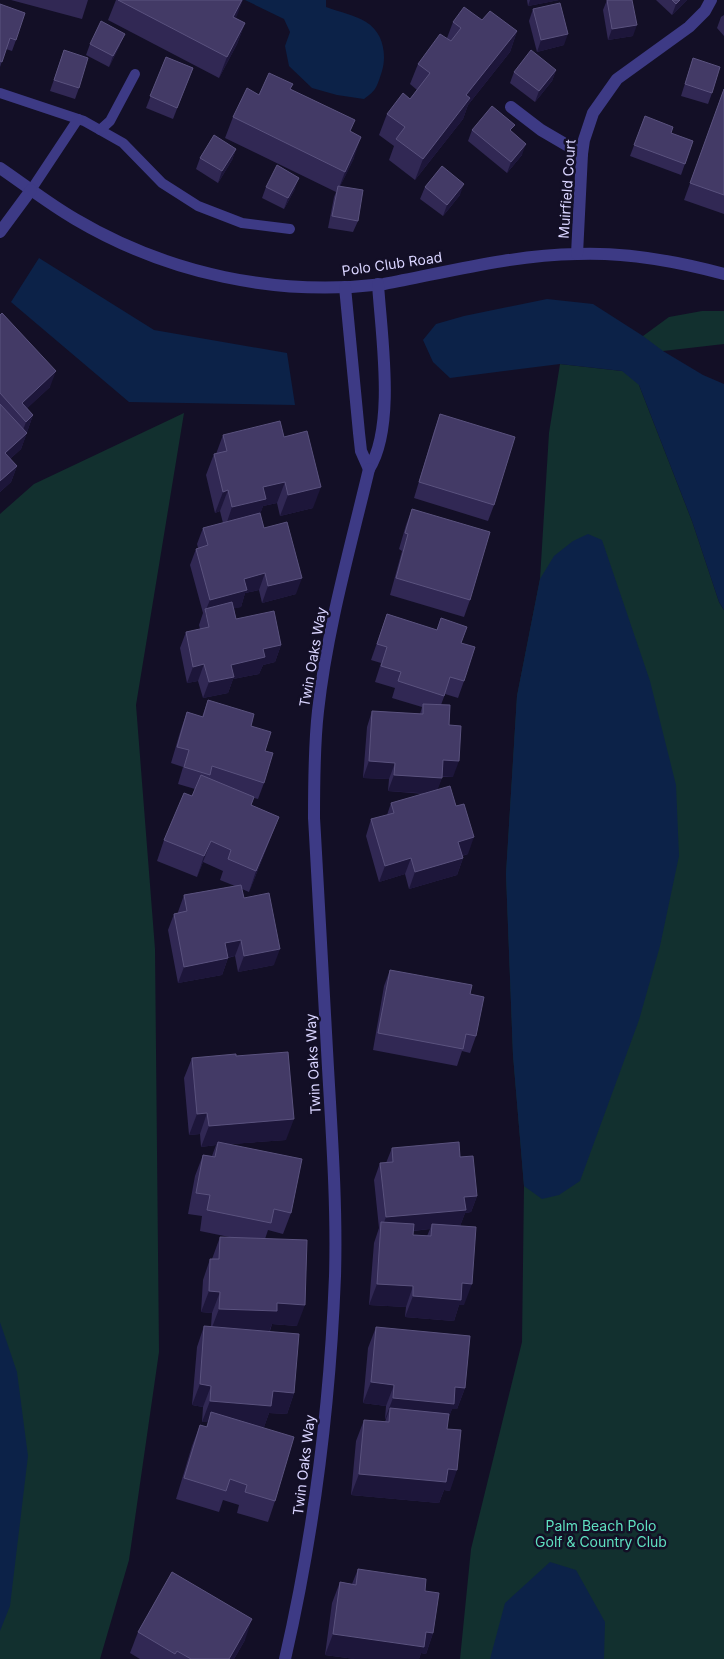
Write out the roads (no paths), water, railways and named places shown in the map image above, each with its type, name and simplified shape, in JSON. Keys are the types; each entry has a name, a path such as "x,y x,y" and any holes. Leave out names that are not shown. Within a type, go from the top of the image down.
{"street":[{"name":"Muirfield Court","path":"577,254 582,154 584,140 593,113 617,79 689,27 705,11 711,0"},
{"path":"511,107 540,130 582,154"},
{"name":"Polo Club Road","path":"0,168 74,219 123,244 174,264 245,282 299,287 345,287 378,284 521,258 577,254 630,256 684,264 724,274"},
{"path":"0,232 31,190"},
{"name":"Twin Oaks Way","path":"285,1659 306,1559 320,1465 330,1370 335,1274 335,1179 314,818 316,738 327,652 369,469 377,453 383,417 384,371 378,284"},
{"path":"345,287 361,451 369,469"}],"lane":[{"path":"100,130 110,122 135,74"},
{"path":"0,93 78,119 124,143 162,183 198,206 242,223 290,229"},
{"path":"31,190 78,119"}],"water":[{"path":"245,0 326,0 326,7 352,15 372,26 380,37 384,58 378,84 372,93 364,99 337,95 312,88 289,66 285,46 290,32 284,19"},
{"path":"39,258 154,330 287,353 295,405 129,402 11,302"},
{"path":"547,299 593,304 663,351 703,375 724,384 724,610 719,602 692,521 639,385 622,371 560,364 450,378 433,362 423,340 436,324 464,316"},
{"path":"588,534 602,540 650,681 676,785 679,856 660,946 639,1020 580,1181 559,1195 542,1199 524,1186 513,1055 506,874 517,696 540,579 554,556 573,541"},
{"path":"0,1322 17,1372 28,1456 10,1606 0,1631"},
{"path":"550,1562 576,1570 605,1622 604,1659 490,1659 505,1603"}],"park label":[{"name":"Palm Beach Polo Golf & Country Club","path":"601,1534"}]}
